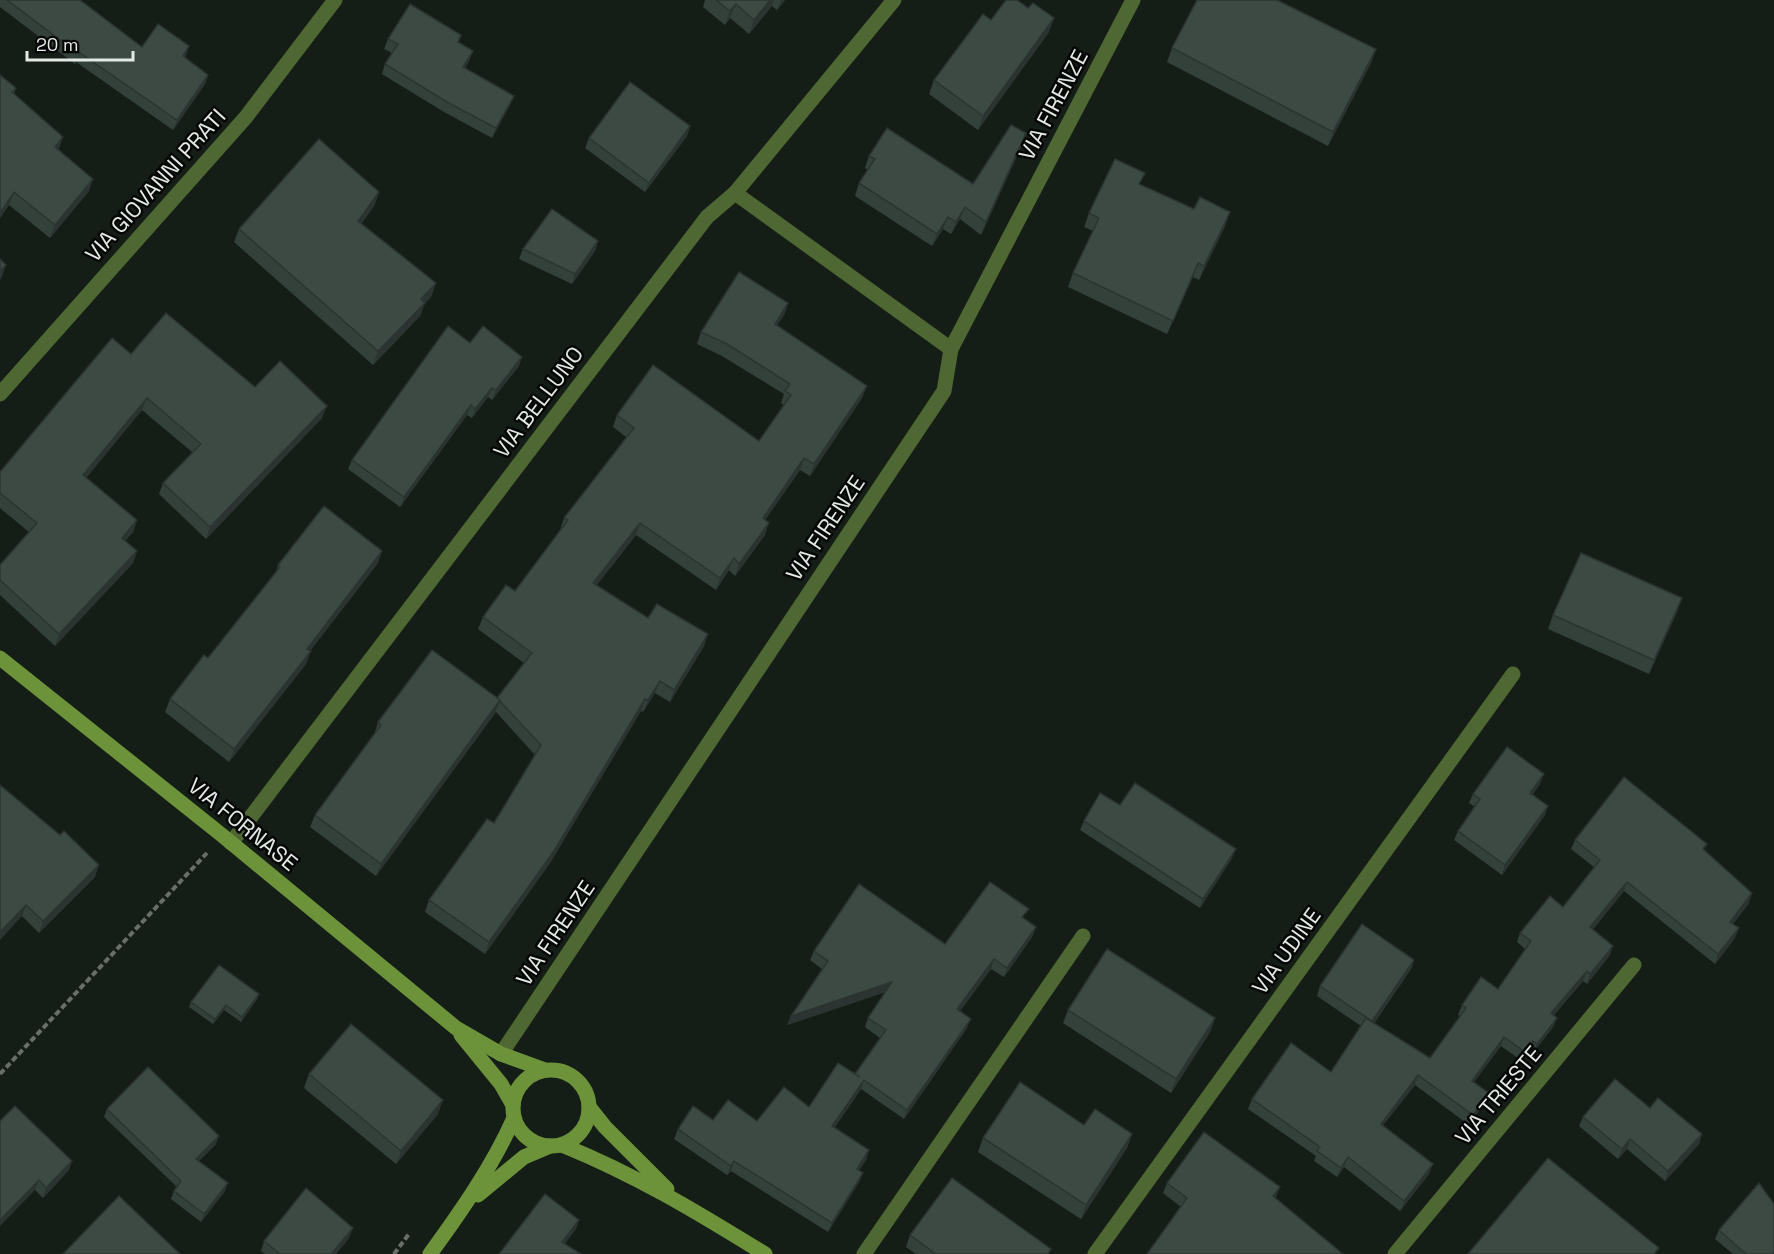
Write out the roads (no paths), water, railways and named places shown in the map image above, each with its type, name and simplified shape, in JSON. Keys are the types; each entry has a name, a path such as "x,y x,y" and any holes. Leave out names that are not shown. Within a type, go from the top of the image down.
{"street":[{"name":"VIA GIOVANNI PRATI","path":"0,394 246,117 335,0"},
{"name":"VIA BELLUNO","path":"227,839 707,217 735,193 894,0"},
{"name":"VIA FIRENZE","path":"501,1054 944,391 951,349 1133,0"},
{"path":"735,193 951,349"},
{"name":"VIA FORNASE","path":"0,658 227,839 456,1028 501,1054 545,1070 558,1070 570,1075 580,1083 589,1107 605,1128 677,1200"},
{"name":"VIA UDINE","path":"1095,1254 1513,674"},
{"path":"864,1254 1083,936"},
{"name":"VIA TRIESTE","path":"1395,1254 1635,965"},
{"name":"VIA FORNASE","path":"456,1028 501,1084 514,1111 519,1129 528,1139 556,1145 603,1161 677,1200 765,1254"},
{"path":"430,1254 467,1205 498,1153 514,1111 516,1093 522,1082 533,1074 545,1070"},
{"path":"467,1205 524,1157 573,1139 587,1120 589,1107"}]}
